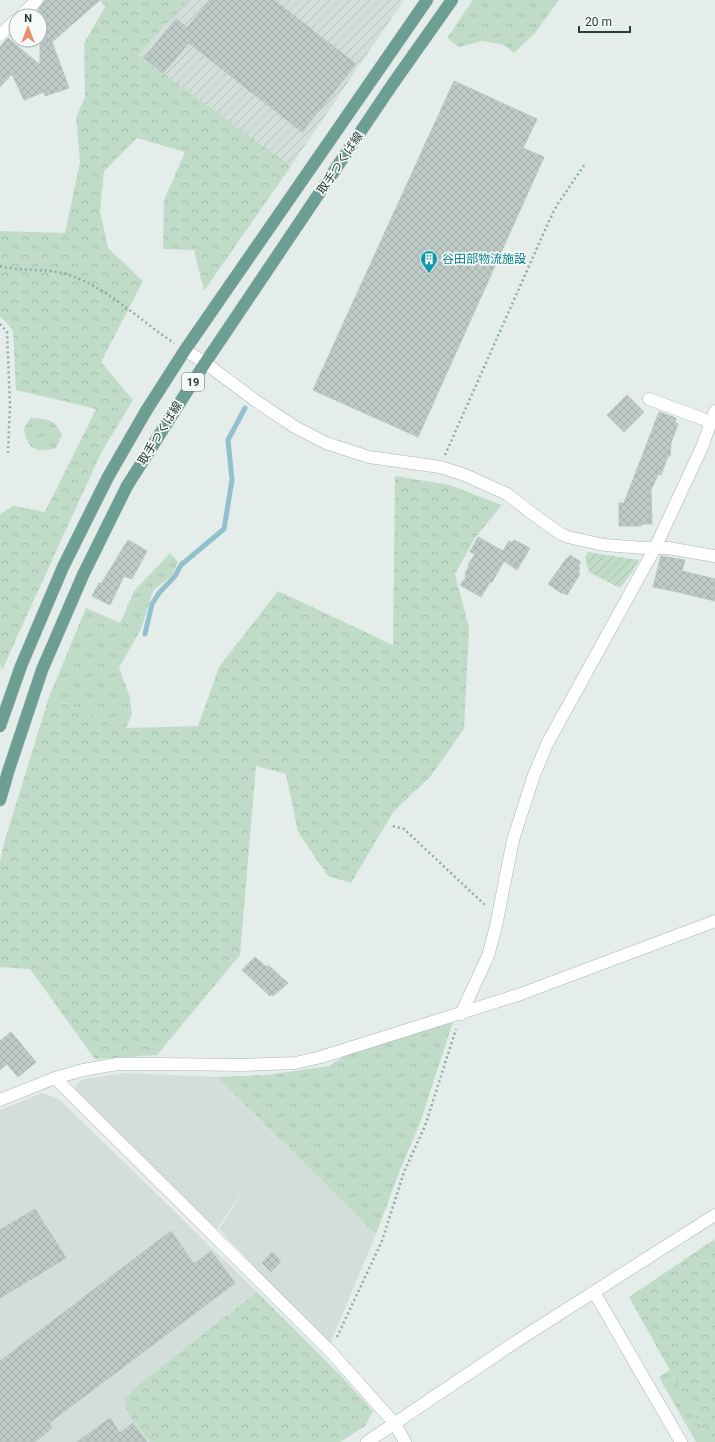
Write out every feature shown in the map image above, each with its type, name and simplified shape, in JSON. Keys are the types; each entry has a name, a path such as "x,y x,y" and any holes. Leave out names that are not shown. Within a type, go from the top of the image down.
{"main road":[{"name":"取手つくば線","path":"0,726 21,666 63,567 108,477 146,411 185,350 427,0"},
{"name":"取手つくば線","path":"0,800 42,670 83,575 127,486 205,363 392,85 452,0"}],"street":[{"path":"28,8 37,0"},
{"path":"0,35 8,28"},
{"path":"185,350 295,427 326,443 369,457 440,467 465,475 507,494 561,534 568,537 604,545 668,548 715,556"},
{"path":"649,399 702,419 711,424"},
{"path":"461,1014 488,956 499,911 513,840 534,775 547,744 656,548 702,447 715,410"},
{"path":"0,1100 55,1078 83,1070 116,1064 244,1065 296,1063 321,1057 518,995 715,921"},
{"path":"55,1078 330,1351 395,1424 405,1442"},
{"path":"367,1442 520,1339 715,1215"},
{"path":"594,1292 681,1442"}],"path":[{"path":"440,467 549,221 557,205 585,164"},
{"path":"0,266 27,270 48,270 65,273 84,280 105,292 155,330 185,350"},
{"path":"0,324 7,332 10,406 8,453"},
{"path":"392,826 404,829 486,906 499,911"},
{"path":"330,1351 382,1241 404,1172 425,1126 461,1014"}],"shaded area":[{"path":"188,0 404,0 291,166 138,55"},
{"path":"125,1073 217,1077 376,1234 329,1346 219,1229 257,1170 217,1229 75,1092 76,1084 84,1079"},
{"path":"42,1093 59,1099 257,1292 139,1384 124,1399 129,1415 150,1442 0,1442 0,1110"}],"green space":[{"path":"100,0 188,0 138,55 291,166 204,291 194,250 163,249 164,200 185,152 137,138 104,171 100,211 108,248 143,281 101,362 133,400 101,453 2,670 0,663 0,514 13,506 45,512 96,409 16,390 13,331 0,317 0,231 65,233 80,162 76,117 85,97 84,43 105,7"},
{"path":"473,0 559,0 534,34 514,53 504,45 482,41 459,47 447,38"},
{"path":"31,418 50,421 56,426 62,435 56,448 49,450 38,450 30,445 27,441 24,428"},
{"path":"395,476 449,485 502,505 475,538 455,574 469,628 464,729 430,777 394,811 351,883 328,876 298,832 286,774 256,766 240,955 157,1055 95,1059 30,969 0,967 0,862 4,843 49,697 126,728 198,726 219,667 278,591 393,645"},
{"path":"588,552 639,560 631,574 620,588 589,572 585,557"},
{"path":"170,553 178,562 172,575 153,591 141,629 119,668 130,697 132,715 126,728 49,697 86,608 120,623 134,591"},
{"path":"453,1022 420,1123 400,1170 376,1234 217,1077 267,1075 329,1066 349,1053"},
{"path":"715,1239 715,1442 710,1442 629,1297"},
{"path":"257,1292 343,1378 373,1411 365,1426 340,1442 150,1442 129,1415 124,1399 139,1384"},
{"path":"670,1370 710,1442 696,1442 659,1377"}],"building":[{"path":"45,0 100,0 52,42 69,88 45,96 44,92 24,100 12,74 0,87 0,47 8,38 8,48 20,48 40,65 40,48 48,48 48,8 39,8"},
{"path":"210,0 274,0 356,64 302,132 189,43 163,73 144,58 176,19 187,28"},
{"name":"谷田部物流施設","path":"454,81 537,119 523,148 544,157 418,437 313,390"},
{"path":"627,395 644,412 624,432 607,415"},
{"path":"659,412 676,418 675,423 678,424 671,443 670,456 668,456 661,475 658,474 651,490 652,524 642,524 641,526 619,526 619,503 624,503"},
{"path":"478,537 503,551 509,541 512,543 514,540 530,548 517,570 504,561 481,597 460,585 466,577 465,573 469,567 468,565 475,554 470,552"},
{"path":"128,540 147,551 132,579 124,576 110,605 92,596"},
{"path":"570,555 581,562 578,566 580,568 578,572 580,574 567,595 548,584"},
{"path":"661,556 685,560 682,571 715,579 715,601 653,587"},
{"path":"255,957 265,966 269,966 288,983 273,996 272,994 270,996 242,970"},
{"path":"11,1032 36,1062 18,1077 7,1064 0,1070 0,1041"},
{"path":"35,1209 66,1258 0,1298 0,1230"},
{"path":"171,1231 194,1264 211,1251 235,1283 49,1423 52,1428 35,1442 0,1442 0,1361"},
{"path":"272,1252 281,1261 271,1272 262,1263"},
{"path":"110,1418 120,1433 133,1423 147,1442 77,1442"}],"waterway":[{"path":"145,634 152,604 159,593 175,576 181,565 224,529 232,480 228,440 245,408"}],"place":[{"name":"谷田部物流施設","path":"429,274"}]}
